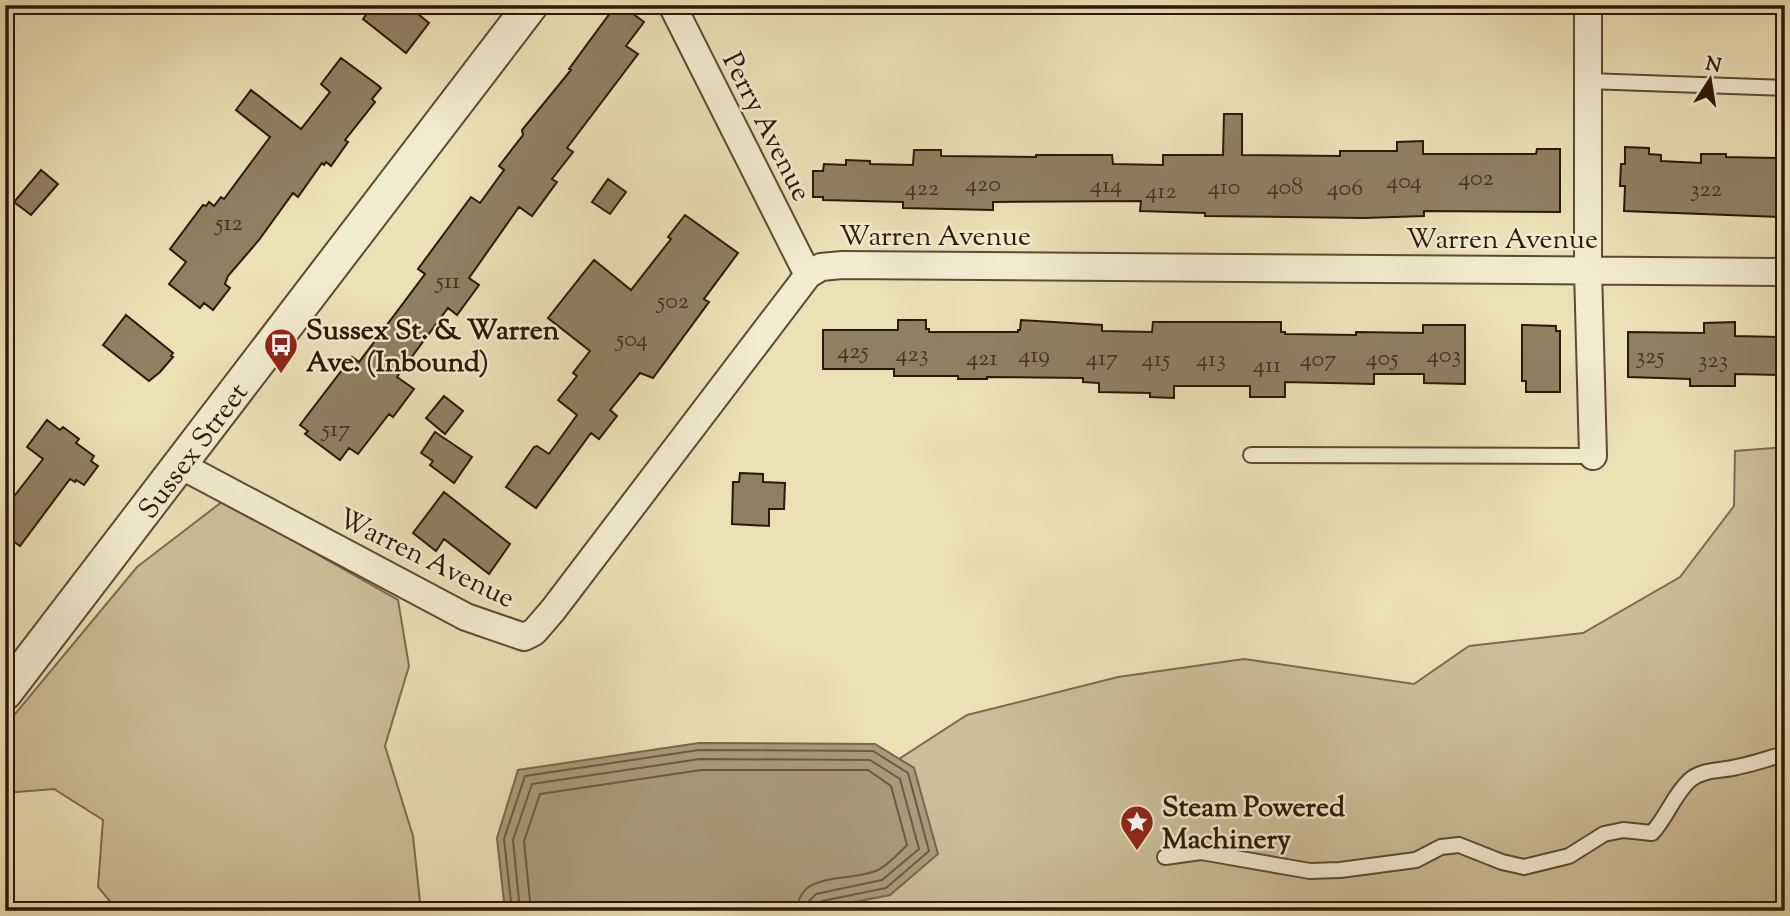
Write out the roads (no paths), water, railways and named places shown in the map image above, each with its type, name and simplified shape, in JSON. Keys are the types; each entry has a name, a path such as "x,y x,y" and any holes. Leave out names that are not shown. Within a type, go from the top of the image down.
{"street":[{"name":"Sussex Street","path":"5,693 531,5"},
{"name":"Perry Avenue","path":"672,5 807,275"},
{"path":"1588,5 1588,270 1593,456"},
{"name":"Warren Avenue","path":"180,465 466,617 524,637 534,632 552,610 807,275 821,267 1785,271"}],"lane":[{"path":"1587,81 1785,88"},
{"path":"1251,455 1593,456"},
{"path":"1165,857 1201,852 1311,871 1339,870 1416,860 1441,847 1459,845 1502,862 1524,867 1545,864 1569,856 1604,834 1623,830 1651,833 1660,825 1692,778 1706,772 1737,768 1785,754"}],"water":[{"path":"699,743 875,744 914,768 938,854 890,895 807,911 505,911 497,838 518,770"}],"place":[{"name":"Sussex St. & Warren Ave. (Inbound)","path":"281,375"},
{"name":"Steam Powered Machinery","path":"1137,852"}]}
